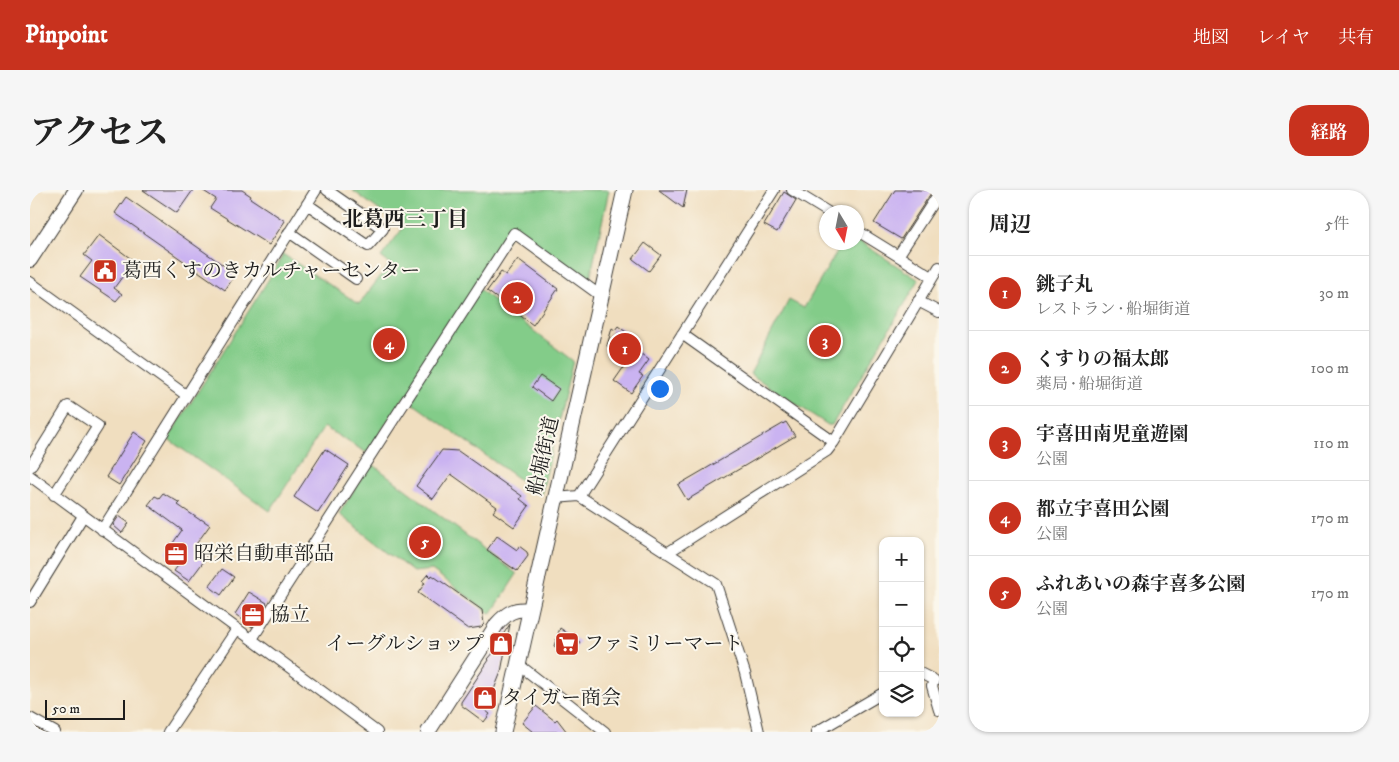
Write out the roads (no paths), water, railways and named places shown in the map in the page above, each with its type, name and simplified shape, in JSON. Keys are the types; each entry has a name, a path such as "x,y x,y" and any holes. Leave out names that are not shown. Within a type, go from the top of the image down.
{"main road":[{"name":"船堀街道","path":"503,732 625,190"}],"street":[{"path":"30,260 35,242 76,190"},
{"path":"102,530 316,190"},
{"path":"306,204 368,246 383,229 326,190"},
{"path":"579,496 774,190"},
{"path":"792,190 819,206"},
{"path":"898,256 939,194"},
{"path":"289,232 356,279"},
{"path":"252,640 514,233 601,296"},
{"path":"864,235 932,277"},
{"path":"667,553 827,450 834,442 939,267"},
{"path":"30,282 186,395"},
{"path":"918,301 939,312"},
{"path":"682,334 834,442"},
{"path":"30,467 68,406 98,426 54,494"},
{"path":"30,476 377,732"},
{"path":"555,498 579,496 716,584 745,673 759,732"},
{"path":"30,602 83,516"},
{"path":"428,732 497,624 512,610 529,610"},
{"path":"168,732 237,629"},
{"path":"518,664 605,732"},
{"path":"924,674 937,679 932,686 939,710"},
{"path":"816,732 879,695"},
{"path":"30,718 55,732"}],"place":[{"name":"葛西くすのきカルチャーセンター","path":"105,271"},
{"name":"くすりの福太郎","path":"517,298"},
{"name":"宇喜田南児童遊園","path":"825,341"},
{"name":"都立宇喜田公園","path":"389,344"},
{"name":"銚子丸","path":"625,349"},
{"name":"ふれあいの森宇喜多公園","path":"425,542"},
{"name":"昭栄自動車部品","path":"176,554"},
{"name":"協立","path":"253,615"},
{"name":"イーグルショップ","path":"501,644"},
{"name":"ファミリーマート","path":"567,644"},
{"name":"タイガー商会","path":"485,698"}],"district":[{"name":"北葛西三丁目","path":"405,220"}]}
